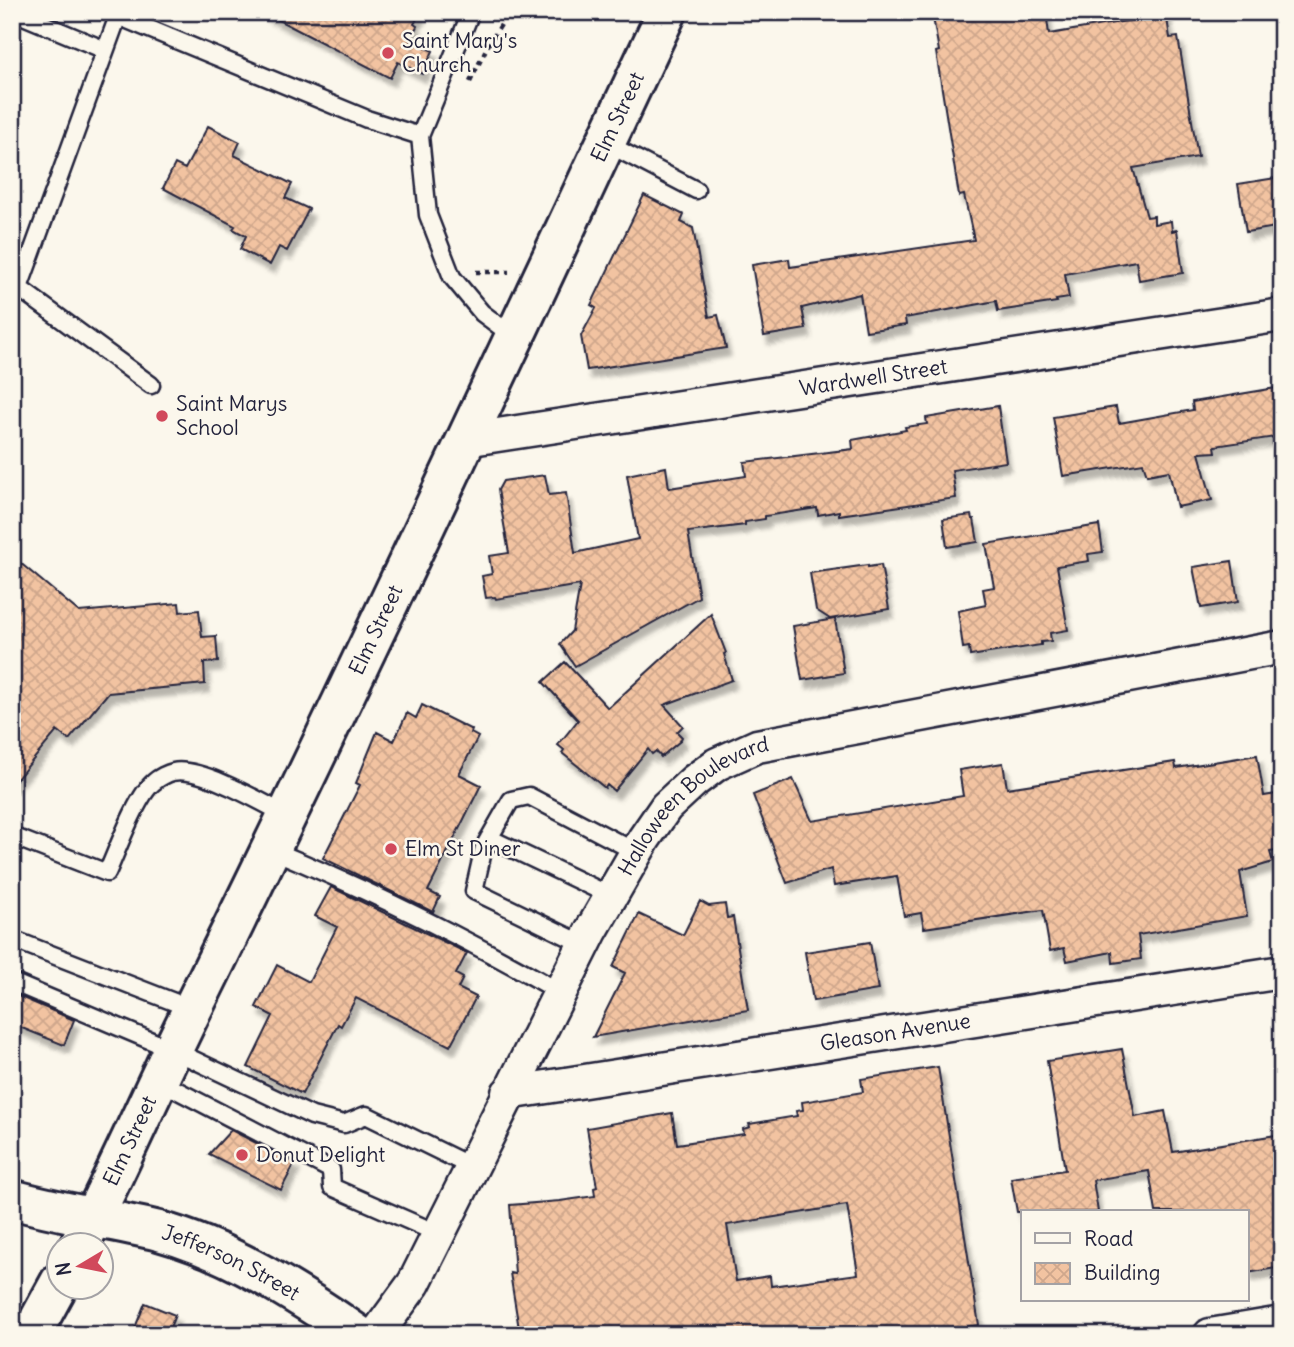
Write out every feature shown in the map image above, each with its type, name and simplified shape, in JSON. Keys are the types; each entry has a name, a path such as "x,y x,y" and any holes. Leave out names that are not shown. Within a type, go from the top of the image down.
{"main road":[{"name":"Elm Street","path":"86,1232 192,1009 272,850 667,12"},
{"name":"Jefferson Street","path":"12,1199 86,1232"},
{"name":"Jefferson Street","path":"116,1232 160,1232 228,1258 299,1294 358,1335"},
{"path":"31,1335 49,1302"}],"street":[{"name":"Wardwell Street","path":"466,440 1282,315"},
{"name":"Halloween Boulevard","path":"376,1335 414,1283 584,945 636,852 666,807 694,781 717,764 757,746 1282,647"},
{"name":"Gleason Avenue","path":"509,1093 1282,972"},
{"path":"1210,1335 1282,1323"}],"lane":[{"path":"14,12 105,50"},
{"path":"471,12 420,136 428,215 453,277 482,313 514,337"},
{"path":"150,385 16,286 119,14 367,119 420,136"},
{"path":"606,143 696,190"},
{"path":"12,836 107,873 141,800 153,782 172,772 194,772 244,793 288,816"},
{"path":"584,945 474,891 484,847 489,838 511,800 529,796 636,852"},
{"path":"489,838 611,897"},
{"path":"272,850 347,882 480,946 560,992"},
{"path":"12,939 192,1009"},
{"path":"12,982 166,1065 331,1170 332,1187 439,1234"},
{"path":"166,1065 312,1116 344,1124 366,1115 472,1167"}],"path":[{"path":"466,90 487,47 509,12"},
{"path":"472,272 515,272"}],"building":[{"name":"Saint Mary's Church","path":"263,12 421,12 414,24 417,26 410,40 433,51 422,74 398,62 390,78"},
{"path":"932,12 1046,12 1049,34 1139,19 1138,12 1166,12 1170,38 1178,37 1198,157 1133,168 1147,217 1154,216 1154,224 1171,221 1172,231 1177,230 1183,273 1139,280 1136,261 1065,274 1069,298 1056,300 1057,302 998,311 996,301 905,318 906,325 866,331 860,294 802,308 806,329 764,336 752,265 789,259 790,267 974,240 964,195 959,196"},
{"path":"208,126 240,142 234,155 292,184 285,198 309,209 287,251 279,247 270,265 240,249 246,236 233,229 235,226 163,188 175,164 185,169"},
{"path":"1282,177 1282,226 1246,232 1238,184"},
{"path":"644,195 684,215 681,222 693,228 709,317 718,315 726,348 587,370 581,336 596,308 591,305"},
{"path":"1282,387 1282,436 1215,446 1216,452 1199,453 1212,500 1177,507 1169,471 1147,475 1143,463 1063,476 1053,417 1116,407 1119,423 1193,410 1192,402"},
{"path":"998,406 1006,462 952,470 956,498 839,515 839,511 818,515 817,508 765,516 765,519 745,522 745,525 688,532 699,597 575,666 560,644 572,631 580,585 496,599 486,598 482,576 492,574 489,556 509,553 498,490 503,481 545,475 549,495 566,493 575,553 638,539 627,475 666,467 669,488 746,476 744,462 853,449 852,440 927,424 926,418"},
{"path":"971,515 978,542 947,547 943,519"},
{"path":"1099,525 1103,552 1088,554 1089,561 1057,566 1068,630 1050,633 1051,641 1041,642 1041,645 970,656 969,647 963,648 958,611 986,605 983,589 994,587 986,544"},
{"path":"12,556 79,612 179,603 180,612 199,610 202,637 216,636 218,662 204,663 205,684 108,693 69,740 57,731 12,785"},
{"path":"1232,561 1238,602 1201,608 1193,567"},
{"path":"881,565 889,609 830,619 816,610 810,573"},
{"path":"711,614 726,653 724,654 732,680 664,705 683,726 677,732 682,737 680,741 661,757 656,751 652,754 648,749 614,791 607,785 605,788 562,753 564,750 558,745 578,720 543,682 565,662 608,708"},
{"path":"835,619 844,673 802,680 793,626"},
{"path":"422,705 472,730 471,733 478,737 459,774 481,785 428,891 440,897 433,912 323,858 360,785 356,783 377,732 394,741 407,713 416,718"},
{"path":"1257,755 1264,796 1282,793 1282,850 1270,852 1273,862 1240,872 1247,916 1138,935 1141,959 1113,963 1112,952 1067,961 1064,948 1050,951 1043,910 924,928 921,913 904,916 897,876 834,886 831,869 787,883 753,795 793,779 812,821 963,796 959,770 1003,763 1007,788 1175,762 1176,768"},
{"path":"331,887 467,953 456,974 463,978 458,988 476,997 450,1046 356,998 341,1026 338,1024 302,1094 248,1067 273,1016 256,1007 277,965 309,982 337,927 315,916"},
{"path":"700,901 709,906 725,904 727,918 733,917 748,1010 593,1037 625,973 613,967 639,914 683,935"},
{"path":"870,942 878,990 813,1001 805,952"},
{"path":"18,996 74,1020 64,1045 12,1024 12,1010"},
{"path":"1122,1049 1135,1117 1165,1111 1173,1152 1282,1134 1282,1267 1248,1273 1248,1210 1156,1210 1149,1171 1093,1180 1098,1210 1017,1212 1011,1178 1065,1170 1047,1061"},
{"path":"938,1067 979,1325 914,1335 520,1335 510,1273 515,1274 510,1205 595,1196 594,1188 597,1187 587,1128 672,1113 677,1144 744,1134 743,1129 750,1127 749,1124 797,1116 796,1111 803,1110 802,1102 863,1092 861,1079","holes":["847,1205 858,1274 771,1286 770,1276 736,1281 727,1225"]},
{"path":"231,1130 295,1163 281,1190 209,1154"},
{"path":"145,1303 175,1315 167,1335 132,1335"}],"place":[{"name":"Saint Mary's Church","path":"388,53"},
{"name":"Saint Marys School","path":"162,416"},
{"name":"Elm St Diner","path":"391,849"},
{"name":"Donut Delight","path":"242,1155"}]}
